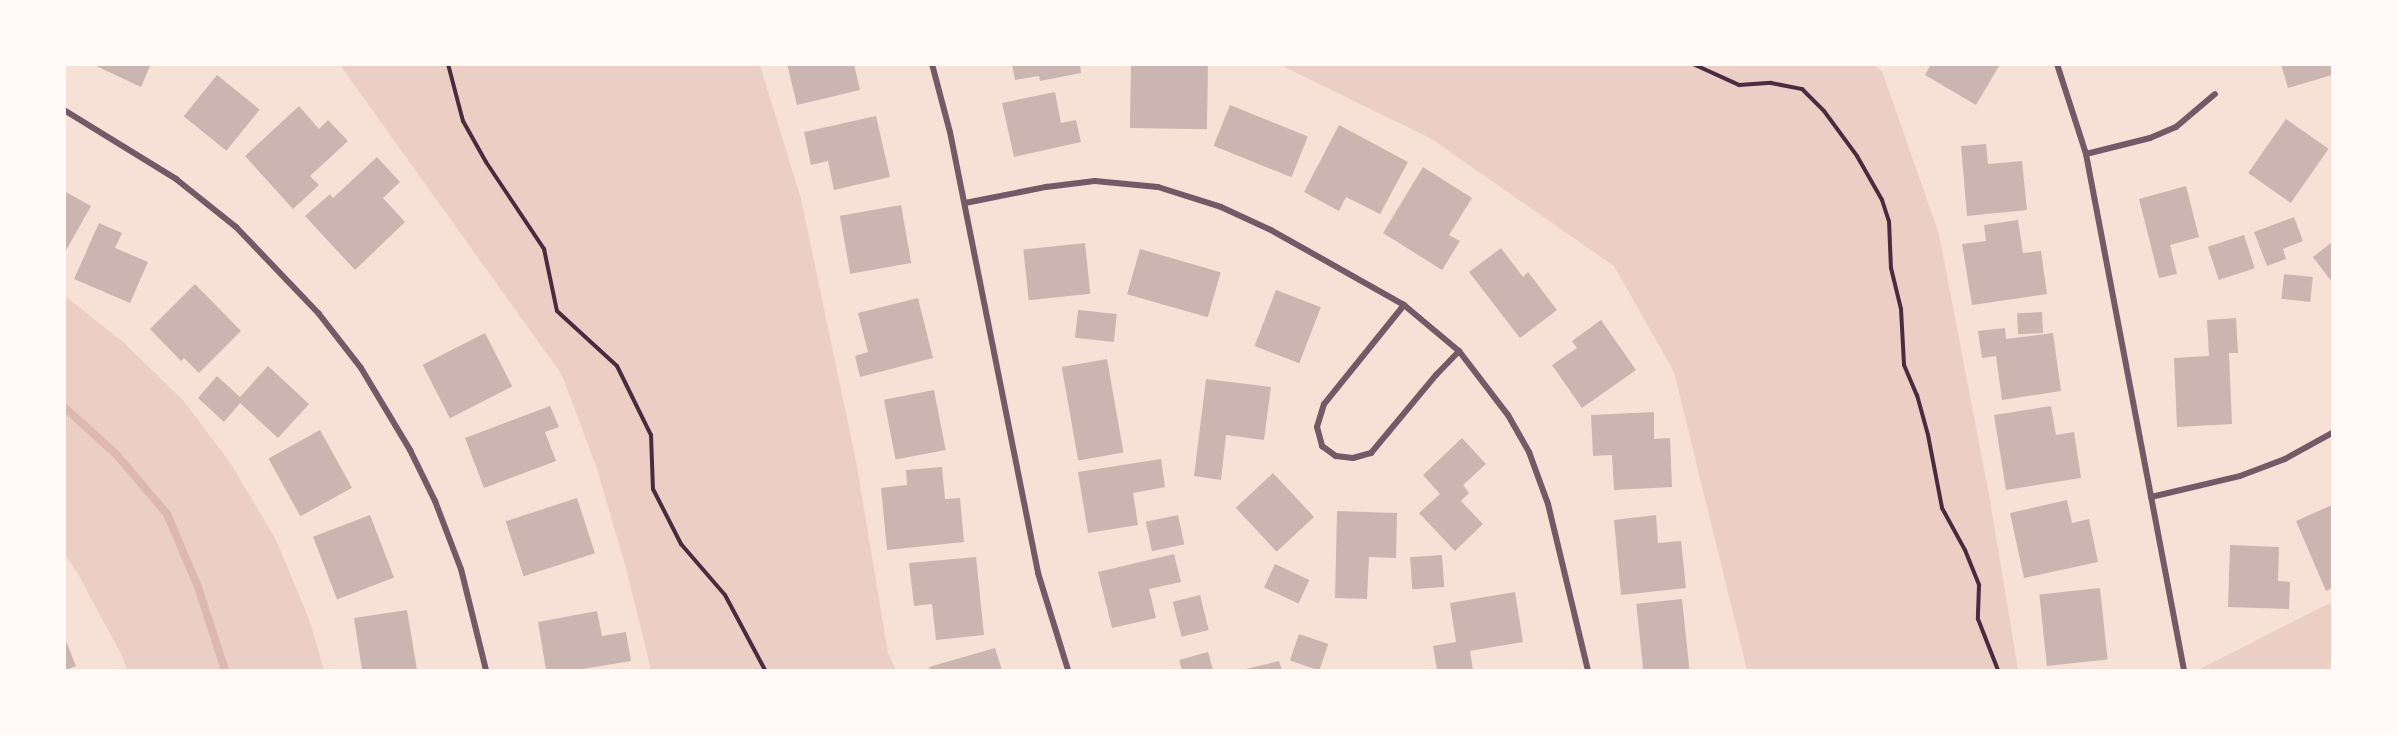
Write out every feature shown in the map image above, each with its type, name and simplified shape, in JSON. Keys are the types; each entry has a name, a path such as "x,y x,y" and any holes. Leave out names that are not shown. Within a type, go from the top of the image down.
{"street":[{"path":"932,64 965,203 1038,573 1068,670"},
{"path":"2057,64 2086,154 2184,670"},
{"path":"2086,154 2158,135 2176,127 2216,94"},
{"path":"64,110 176,179 236,227 303,296 361,368 410,450 435,501 461,569 486,670"},
{"path":"965,203 1046,187 1095,181 1158,187 1221,207 1271,230 1404,305 1459,351 1508,415 1528,452 1548,504 1588,670"},
{"path":"1404,305 1324,404 1317,427 1322,446 1336,456 1353,458 1371,453 1459,351"},
{"path":"2151,497 2240,476 2285,459 2332,433"}],"path":[{"path":"448,64 463,121 486,162 544,249 557,311 617,366 651,435 653,489 681,543 725,595 765,670"},
{"path":"1693,64 1739,85 1771,83 1802,89 1824,111 1857,156 1882,200 1890,221 1891,268 1900,309 1904,365 1917,395 1928,435 1942,508 1965,550 1979,585 1978,619 1998,670"}],"shaded area":[{"path":"1872,64 1882,71 1939,234 1990,500 2018,670 1747,670 1674,372 1614,266 1430,138 1280,65"},
{"path":"340,65 760,65 801,199 856,461 888,653 896,670 651,670 626,568 597,469 562,375"},
{"path":"65,296 123,342 183,400 231,464 276,540 309,619 324,670 127,670 122,656 78,574 65,555"},
{"path":"2332,602 2332,670 2200,670 2200,669"}],"building":[{"path":"92,64 151,64 141,87"},
{"path":"787,64 854,64 860,90 797,105"},
{"path":"1012,64 1080,64 1081,73 1040,81 1039,76 1015,80"},
{"path":"1131,64 1208,65 1207,129 1130,128"},
{"path":"1931,64 1996,64 1999,66 1976,105 1925,75"},
{"path":"2281,64 2332,64 2332,75 2288,88"},
{"path":"217,75 260,110 226,151 184,116"},
{"path":"1055,92 1061,123 1076,120 1081,142 1014,157 1002,103"},
{"path":"1230,105 1308,136 1291,177 1214,146"},
{"path":"299,106 319,129 328,120 348,141 310,176 319,185 293,209 245,156"},
{"path":"876,116 890,177 834,190 828,161 811,165 804,132"},
{"path":"2286,119 2329,149 2291,203 2248,173"},
{"path":"1339,125 1408,162 1380,214 1346,197 1339,211 1304,192"},
{"path":"1986,144 1988,164 2022,161 2027,210 1967,216 1961,146"},
{"path":"377,157 400,182 383,198 405,222 355,270 305,216 330,194 333,198"},
{"path":"1423,167 1472,198 1449,235 1460,241 1442,270 1383,233"},
{"path":"2186,186 2199,237 2170,245 2177,274 2159,278 2139,199"},
{"path":"64,191 91,206 64,254"},
{"path":"901,205 911,263 850,274 840,216"},
{"path":"2294,217 2303,241 2283,249 2286,259 2267,266 2254,232"},
{"path":"2018,220 2023,253 2041,251 2047,294 1972,305 1962,244 1986,241 1984,225"},
{"path":"99,223 122,233 115,248 148,262 130,303 74,279"},
{"path":"2244,235 2255,268 2219,280 2208,247"},
{"path":"2332,242 2332,282 2313,257"},
{"path":"1085,243 1090,294 1029,300 1023,249"},
{"path":"1501,248 1523,277 1528,272 1557,310 1520,338 1469,272"},
{"path":"1140,249 1221,272 1208,317 1127,294"},
{"path":"2284,274 2313,277 2310,302 2281,299"},
{"path":"195,284 241,331 199,373 184,358 181,361 150,329"},
{"path":"1276,290 1321,307 1299,363 1254,346"},
{"path":"918,298 933,358 860,377 855,356 868,352 858,313"},
{"path":"1078,310 1117,314 1114,342 1075,338"},
{"path":"2042,312 2043,333 2018,334 2017,313"},
{"path":"2236,318 2238,353 2229,353 2232,424 2177,427 2174,358 2209,356 2207,320"},
{"path":"1601,320 1636,370 1582,408 1552,365 1577,348 1572,341"},
{"path":"2005,328 2006,339 2053,333 2061,391 2002,400 1996,356 1982,358 1978,331"},
{"path":"485,333 512,386 450,418 423,365"},
{"path":"1107,359 1123,453 1078,461 1062,367"},
{"path":"268,366 309,404 278,438 240,403 224,422 198,398 217,376 240,397"},
{"path":"1206,379 1271,387 1264,440 1226,435 1221,480 1194,476"},
{"path":"934,390 946,450 896,460 884,400"},
{"path":"550,406 559,427 545,432 556,461 484,488 465,438"},
{"path":"2051,406 2056,435 2074,432 2081,478 2006,490 1994,415"},
{"path":"1654,412 1654,439 1670,438 1672,487 1614,490 1612,455 1593,456 1591,415"},
{"path":"320,430 352,488 300,516 268,459"},
{"path":"1462,438 1486,464 1463,485 1469,493 1461,501 1483,524 1455,551 1419,513 1440,494 1423,475"},
{"path":"1161,459 1165,487 1133,493 1138,525 1088,533 1078,472"},
{"path":"942,467 945,499 960,498 964,542 887,550 881,488 907,485 906,470"},
{"path":"1273,473 1314,517 1277,552 1236,508"},
{"path":"577,498 595,553 524,576 506,521"},
{"path":"2067,500 2072,523 2089,519 2098,562 2024,578 2010,513"},
{"path":"2332,505 2332,588 2326,591 2296,521"},
{"path":"1337,511 1397,513 1396,558 1369,557 1367,599 1335,598"},
{"path":"370,515 394,578 337,599 313,537"},
{"path":"1178,515 1184,544 1152,551 1146,522"},
{"path":"1656,515 1658,543 1681,541 1686,588 1621,595 1614,520"},
{"path":"2230,545 2279,547 2278,581 2290,582 2289,609 2228,607"},
{"path":"1174,554 1181,582 1149,589 1156,618 1112,628 1098,572"},
{"path":"1442,555 1444,587 1412,589 1410,557"},
{"path":"976,557 984,635 936,640 932,604 914,606 909,563"},
{"path":"1275,564 1309,580 1298,604 1264,588"},
{"path":"2100,588 2108,660 2047,666 2039,594"},
{"path":"1515,592 1523,642 1470,651 1473,670 1437,670 1433,646 1456,642 1450,603"},
{"path":"1200,595 1209,630 1182,637 1173,602"},
{"path":"1682,599 1689,670 1643,670 1636,604"},
{"path":"407,610 417,670 362,670 354,618"},
{"path":"597,611 602,636 626,632 631,661 577,670 546,670 538,622"},
{"path":"1299,634 1328,644 1319,670 1290,660"},
{"path":"64,636 76,666 66,670 64,670"},
{"path":"995,648 1002,670 930,670 929,667"},
{"path":"1208,652 1213,670 1182,670 1179,660"},
{"path":"1279,661 1282,670 1242,670"}],"waterway":[{"path":"64,407 116,454 167,514 198,587 225,670"}]}
